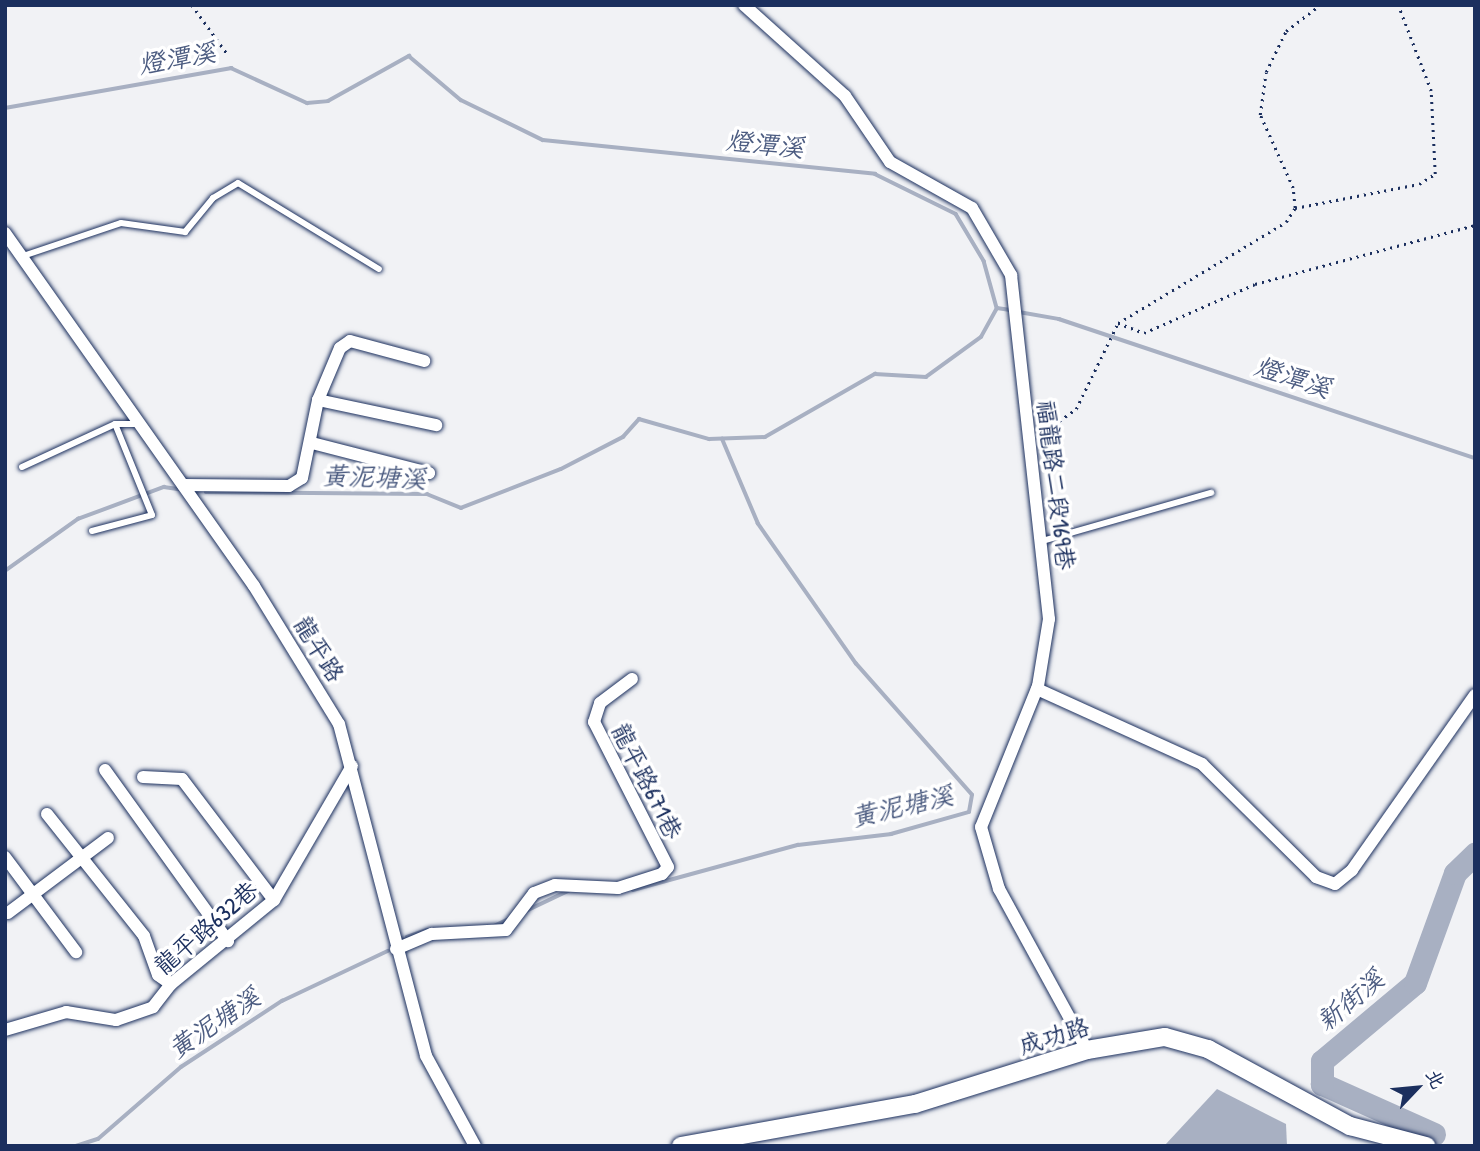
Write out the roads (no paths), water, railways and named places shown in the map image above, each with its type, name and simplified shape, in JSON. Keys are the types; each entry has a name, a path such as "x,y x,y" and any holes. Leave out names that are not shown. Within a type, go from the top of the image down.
{"street":[{"name":"福龍路二段169巷","path":"744,5 845,96 890,162 972,208 1011,275 1049,619 1037,689 983,812 982,838 999,889 1087,1050"},
{"name":"龍平路","path":"5,233 143,424 327,703 352,766 396,949 426,1056 475,1146"},
{"path":"183,485 289,486 308,466 318,400 340,348 351,341 425,361"},
{"path":"318,400 436,425"},
{"path":"312,443 429,473"},
{"name":"龍平路671巷","path":"396,949 432,934 506,930 534,893 555,885 618,888 662,874 668,867 594,722 600,703 632,679"},
{"path":"1037,689 1202,764 1316,877 1335,884 1352,870 1475,695"},
{"name":"龍平路632巷","path":"5,1030 66,1012 116,1020 153,1007 171,984 228,941 274,900 352,766"},
{"path":"105,770 228,941"},
{"path":"143,777 182,779 274,900"},
{"path":"47,814 144,936 158,975 171,984"},
{"path":"8,913 108,838"},
{"path":"5,857 76,953"},
{"name":"成功路","path":"681,1146 915,1104 1087,1050 1140,1039 1187,1041 1350,1126 1425,1145"}],"lane":[{"path":"23,256 121,223 185,232 213,198 238,183 379,268"},
{"path":"22,467 115,424 143,424"},
{"path":"92,531 152,515 115,424"},
{"path":"1042,541 1211,493"}],"water":[{"path":"1217,1089 1286,1124 1287,1146 1165,1145"}],"waterway":[{"name":"燈潭溪","path":"5,108 231,68 307,103 328,101 409,56 461,100 543,140 875,174 956,214 984,261 997,308 1012,310"},
{"name":"黃泥塘溪","path":"206,492 427,494 461,508 561,469 623,437 639,419 709,439 765,437 875,374 926,377 981,337 997,308"},
{"name":"燈潭溪","path":"1019,312 1059,319 1475,458"},
{"name":"黃泥塘溪","path":"633,890 798,845 891,834 969,812 972,795 856,664 758,524 722,439"},
{"name":"黃泥塘溪","path":"5,571 78,519 164,487 179,489"},
{"name":"新街溪","path":"1434,1134 1322,1084 1322,1061 1415,983 1455,873 1475,854"},
{"name":"黃泥塘溪","path":"526,911 570,890"},
{"name":"黃泥塘溪","path":"494,926 509,919"},
{"name":"黃泥塘溪","path":"407,937 427,930"},
{"name":"黃泥塘溪","path":"76,1146 98,1139 181,1067 282,1001 388,951"}]}
